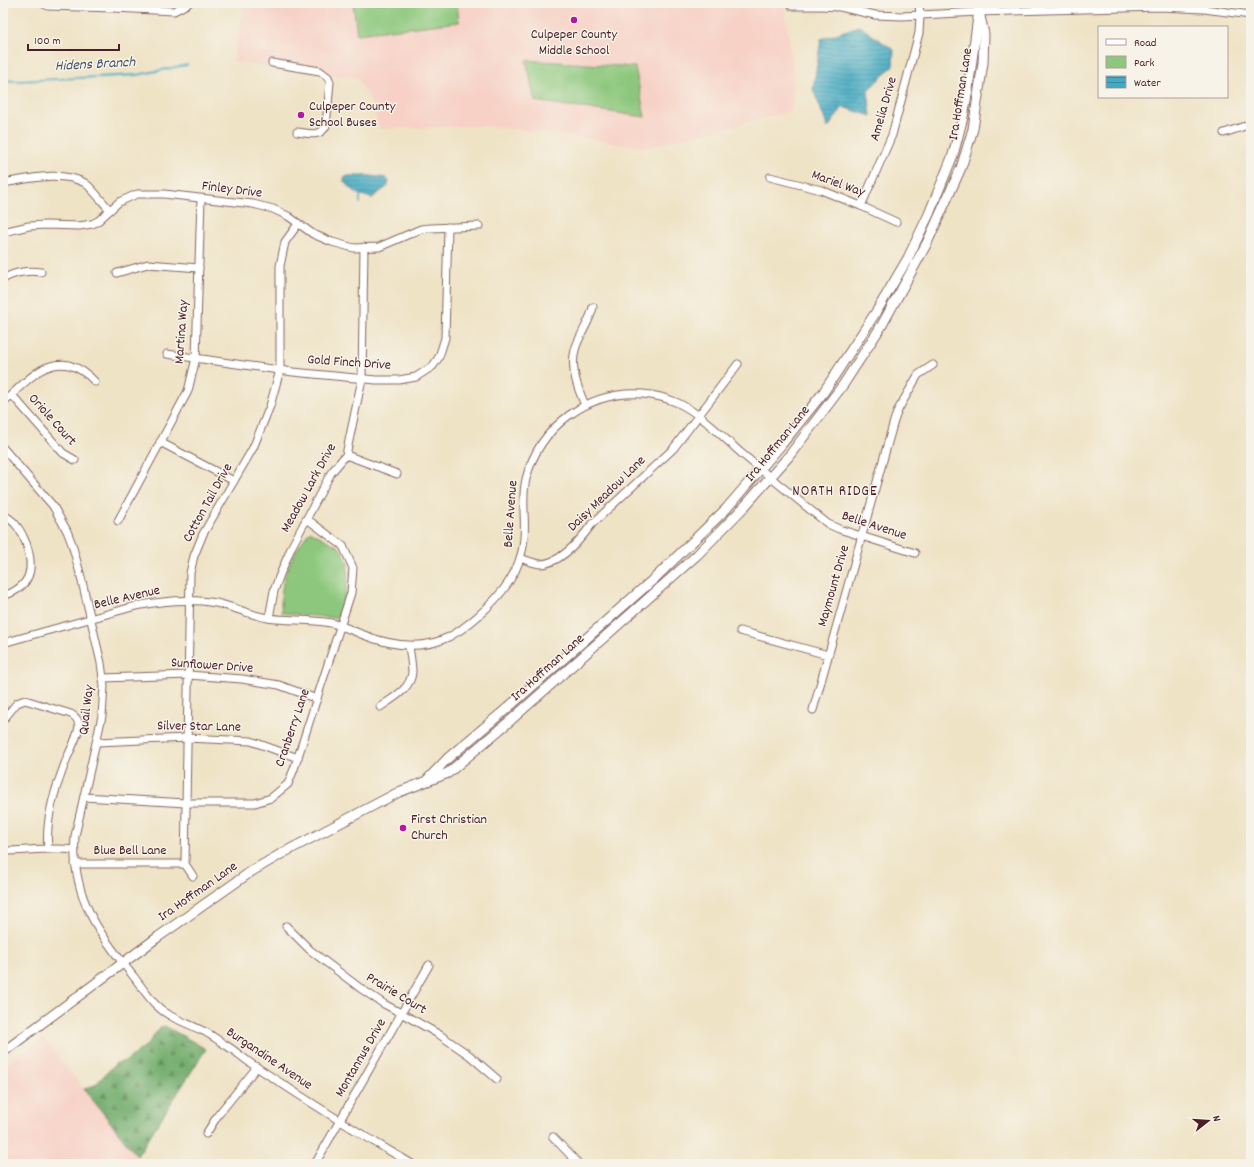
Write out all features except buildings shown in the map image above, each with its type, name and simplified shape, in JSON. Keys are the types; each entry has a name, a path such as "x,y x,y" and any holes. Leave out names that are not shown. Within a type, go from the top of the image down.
{"main road":[{"name":"Ira Hoffman Lane","path":"424,782 448,758 510,706 656,577 726,509 781,445 822,393 878,309 914,246 953,155 963,117 968,89 978,8"},
{"name":"Ira Hoffman Lane","path":"3,1052 229,886 281,854 398,792 448,773 511,720 697,555 745,506 789,456 843,385 882,325 927,243 961,168 973,129 983,63 984,34 978,8"}],"street":[{"path":"42,3 48,6 114,5 174,11 189,3"},
{"name":"Amelia Drive","path":"861,206 892,135 919,33 919,3"},
{"path":"792,6 840,5 875,15 920,16 978,8 1069,6 1204,9 1251,15"},
{"path":"272,63 320,71 328,77 330,82 326,126 324,130 317,134 297,132"},
{"path":"1224,133 1251,124"},
{"path":"3,183 42,176 63,177 85,184 110,210"},
{"name":"Mariel Way","path":"770,177 822,190 896,222"},
{"name":"Finley Drive","path":"3,232 29,226 79,226 92,224 98,221 119,202 137,194 164,194 253,204 273,209 288,216 313,234 332,242 354,248 379,247 421,229 479,226"},
{"name":"Martina Way","path":"118,521 188,391 196,358 201,199"},
{"name":"Cotton Tail Drive","path":"185,864 188,601 190,573 194,556 204,534 256,441 270,406 280,370 280,266 285,242 298,224"},
{"name":"Gold Finch Drive","path":"167,354 280,370 362,378 398,380 416,377 433,366 440,357 445,338 448,227"},
{"name":"Meadow Lark Drive","path":"269,618 274,591 292,546 331,473 346,455 362,378 364,247"},
{"path":"117,273 148,264 198,268"},
{"path":"3,279 24,271 41,272"},
{"path":"585,405 579,391 574,370 575,350 592,315 593,306"},
{"path":"3,402 37,372 44,368 58,364 80,370 95,382"},
{"name":"Daisy Meadow Lane","path":"520,558 540,564 553,562 583,537 592,524 672,449 738,364"},
{"name":"Maymount Drive","path":"813,710 896,415 918,376 933,365"},
{"name":"Belle Avenue","path":"3,643 153,602 188,601 216,603 253,615 269,618 318,621 388,643 409,646 424,645 441,640 463,628 492,604 506,588 520,558 525,537 524,486 534,456 546,437 564,418 585,405 614,395 623,394 650,395 675,402 698,416 770,478 828,524 839,529 915,553"},
{"name":"Oriole Court","path":"12,395 63,454 74,460"},
{"path":"160,442 234,482"},
{"name":"Quail Way","path":"3,448 52,506 67,531 81,577 101,662 104,701 102,716 75,836 74,850 79,886 90,914 122,964"},
{"path":"346,455 397,474"},
{"path":"3,515 8,517 16,524 23,537 31,561 29,574 22,586 13,593 3,596"},
{"name":"Cranberry Lane","path":"84,797 186,803 255,804 271,798 288,784 298,758 352,593 353,568 343,546 307,519"},
{"path":"740,631 828,655"},
{"path":"380,707 409,683 412,672 409,646"},
{"name":"Sunflower Drive","path":"103,678 188,676 242,679 279,685 317,699"},
{"path":"3,720 17,703 25,700 71,714 79,723 50,812 47,835 48,848"},
{"name":"Silver Star Lane","path":"97,742 187,738 251,741 298,758"},
{"path":"3,851 48,848 74,850"},
{"name":"Blue Bell Lane","path":"75,864 185,864"},
{"path":"185,864 193,876"},
{"name":"Prairie Court","path":"286,926 310,950 384,1004 440,1035 469,1055 497,1079"},
{"name":"Burgandine Avenue","path":"122,964 155,1005 168,1016 202,1030 225,1044 257,1068 340,1121 412,1164"},
{"name":"Montannus Drive","path":"315,1164 429,965"},
{"path":"206,1134 218,1115 257,1068"},
{"path":"553,1137 579,1164"}],"shaded area":[{"path":"246,3 784,3 793,67 792,111 644,148 549,133 486,126 380,129 370,100 357,78 233,62"},
{"path":"43,1038 137,1156 133,1163 134,1164 3,1164 3,1067"}],"green space":[{"path":"353,3 457,3 459,22 357,34"},
{"path":"526,60 635,67 645,117 535,101"},
{"path":"310,531 339,547 348,563 347,587 340,614 335,618 282,613 282,591 287,569 297,549"},
{"path":"165,1026 206,1049 137,1156 84,1089 95,1085 116,1063 126,1061 148,1044 160,1027"}],"water":[{"path":"859,26 894,50 893,66 868,90 871,116 843,107 828,128 813,89 821,39"},
{"path":"363,175 386,178 389,181 388,186 372,198 358,194 344,182 344,178 348,176"}],"waterway":[{"name":"Hidens Branch","path":"3,80 18,81 137,75 187,65"},
{"path":"360,195 360,203"}],"place":[{"name":"Culpeper County Middle School","path":"574,20"},
{"name":"Culpeper County School Buses","path":"301,115"},
{"name":"First Christian Church","path":"403,828"}],"district":[{"name":"NORTH RIDGE","path":"835,492"}]}
